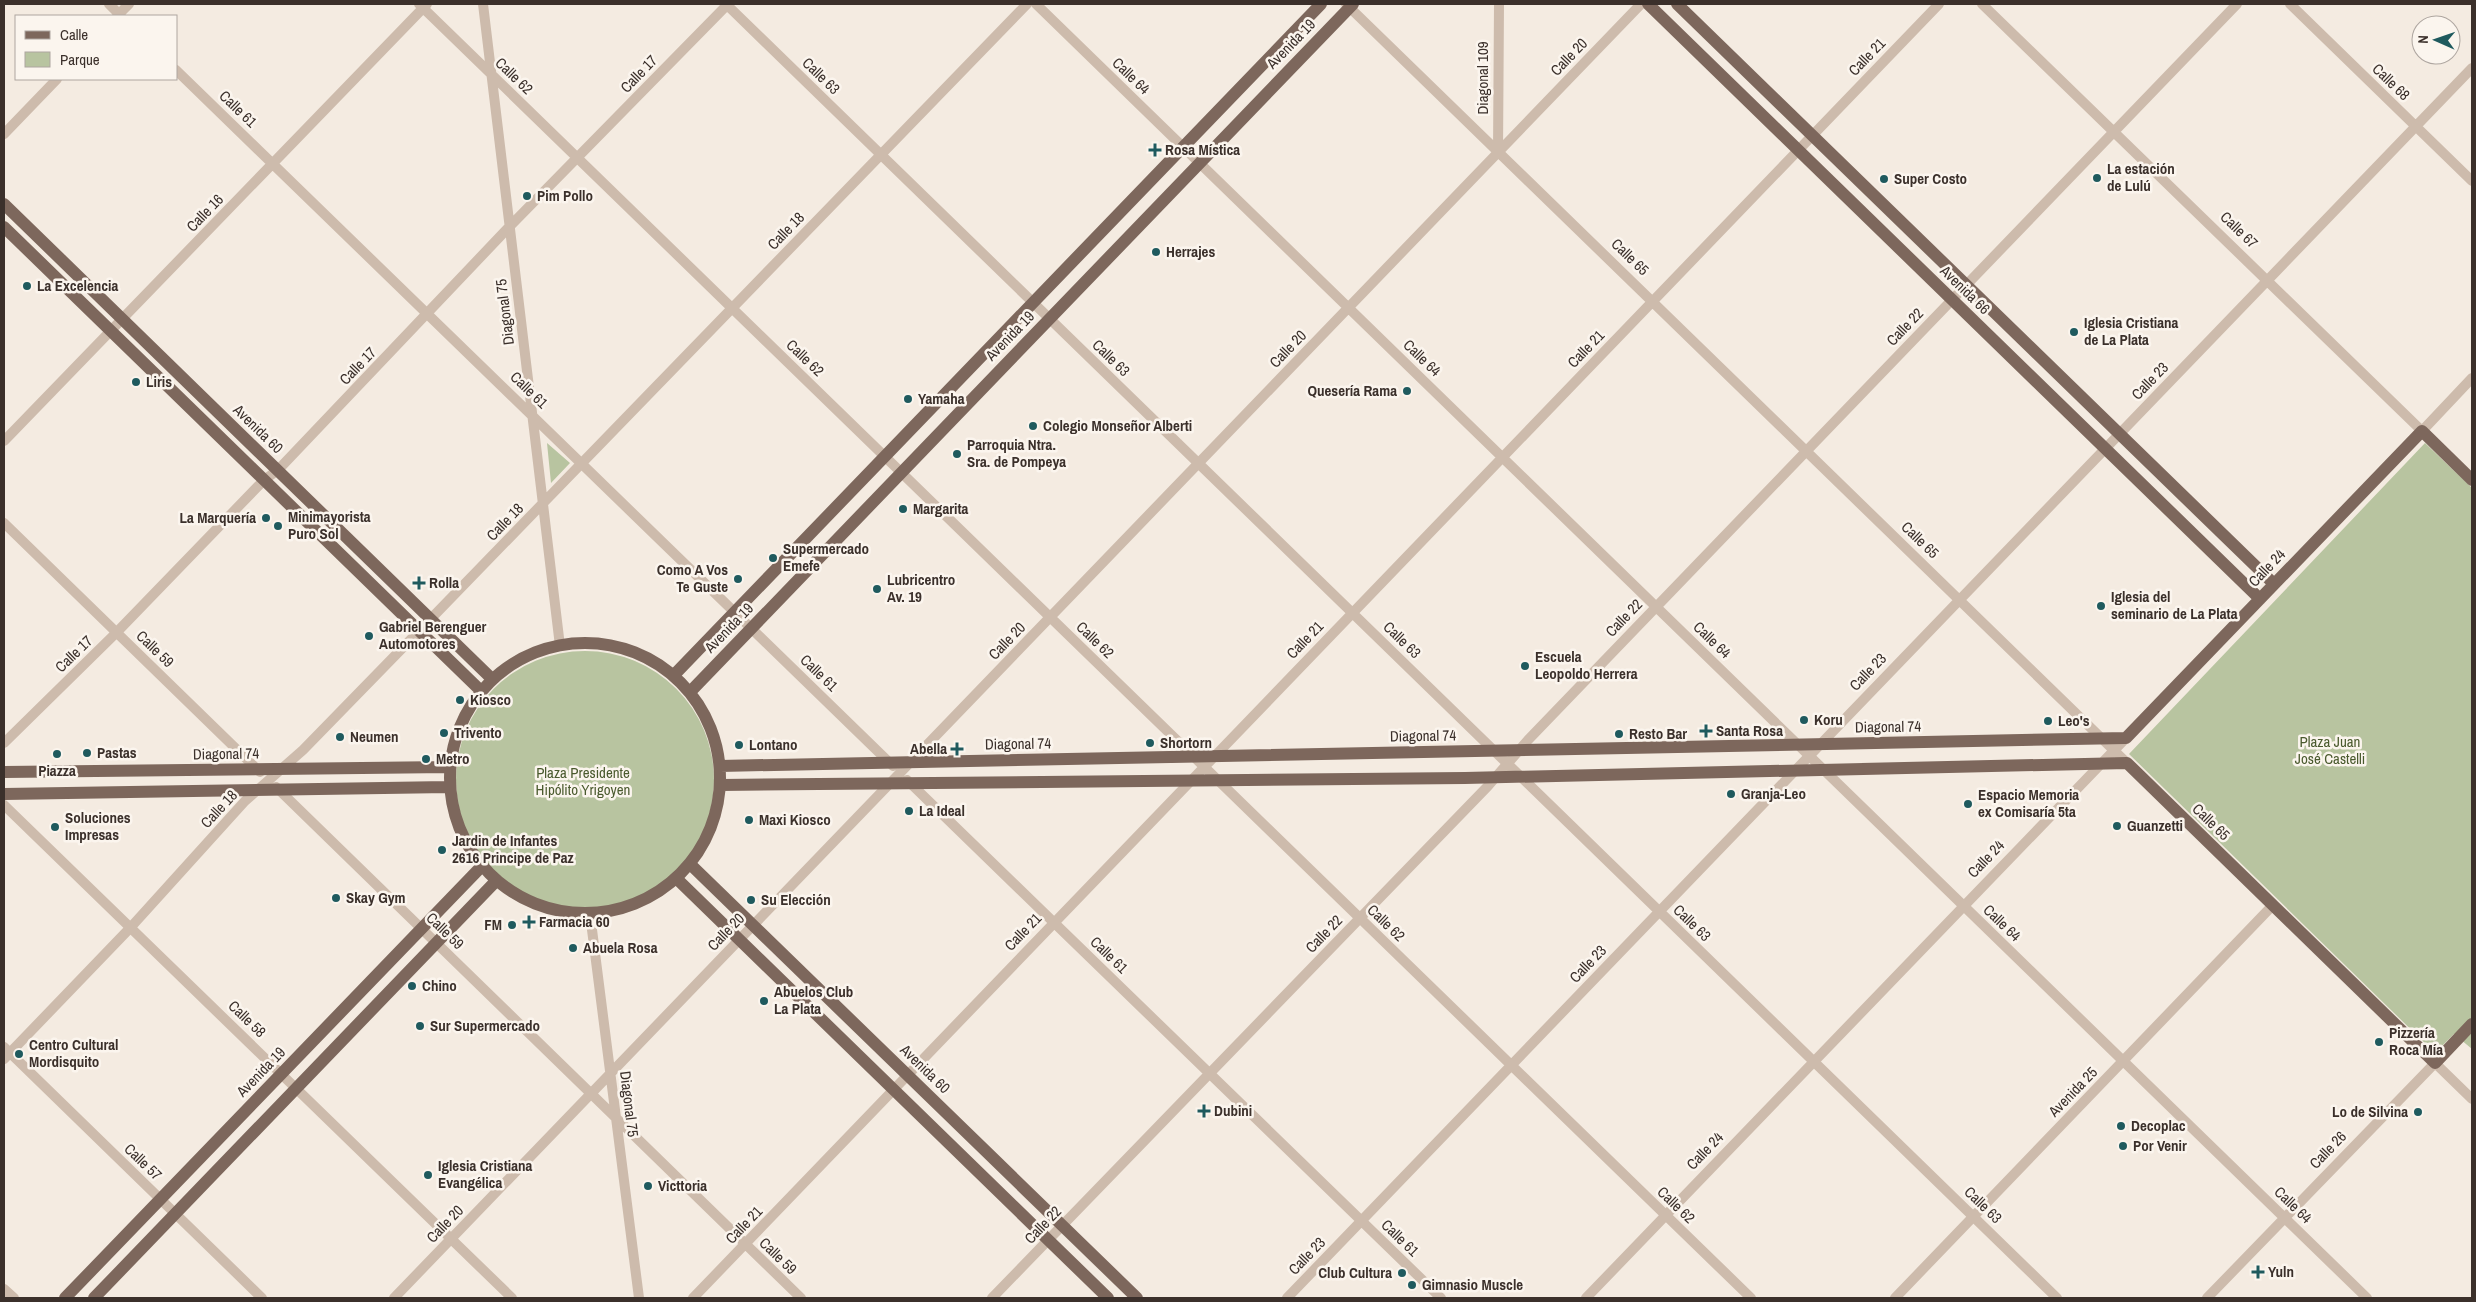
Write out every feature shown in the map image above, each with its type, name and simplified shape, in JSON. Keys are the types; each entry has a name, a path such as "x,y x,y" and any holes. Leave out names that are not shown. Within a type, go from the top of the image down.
{"main road":[{"name":"Avenida 19","path":"675,674 1321,4"},
{"name":"Avenida 66","path":"1648,4 2260,599"},
{"name":"Avenida 66","path":"1677,4 2274,584"},
{"name":"Avenida 19","path":"691,691 1200,163 1349,5"},
{"name":"Avenida 60","path":"4,204 490,677"},
{"path":"4,227 479,689"},
{"name":"Calle 67","path":"2422,431 2472,480"},
{"name":"Calle 24","path":"2126,738 2422,431"},
{"path":"597,645 635,654 675,674 691,691 708,718 720,766 721,785 712,827 690,864 676,878 636,904 590,914 543,904 496,881 480,868 448,787 448,767 460,728 479,689 490,677 509,662 534,652 560,646 597,645"},
{"name":"Diagonal 74","path":"720,766 2103,740 2126,738"},
{"path":"721,785 1497,776 2127,763"},
{"name":"Calle 65","path":"2127,763 2435,1062"},
{"name":"Diagonal 74","path":"4,772 448,767"},
{"path":"4,794 448,787"},
{"name":"Avenida 60","path":"690,864 1138,1298"},
{"name":"Avenida 19","path":"65,1298 480,868"},
{"path":"676,878 1108,1298"},
{"path":"94,1298 496,881"},
{"name":"Calle 26","path":"2435,1062 2472,1024"}],"street":[{"path":"108,4 119,15 129,4"},
{"name":"Diagonal 75","path":"484,4 560,646"},
{"name":"Calle 63","path":"727,4 2057,1298"},
{"name":"Calle 17","path":"4,743 116,633 264,480 278,470 510,226 727,4"},
{"name":"Calle 18","path":"6,1053 131,928 258,789 282,769 431,619 1027,4"},
{"name":"Calle 64","path":"1036,4 2367,1298"},
{"name":"Diagonal 109","path":"1498,4 1498,152"},
{"name":"Calle 20","path":"394,1298 1641,4"},
{"name":"Calle 21","path":"693,1298 1939,4"},
{"name":"Calle 67","path":"1982,4 2422,431"},
{"name":"Calle 22","path":"992,1298 1497,776 1518,751 1656,607 2237,4"},
{"name":"Calle 68","path":"2290,4 2472,181"},
{"name":"Calle 62","path":"424,5 492,77 578,158 1751,1298"},
{"name":"Calle 16","path":"4,441 110,331 123,320 424,5"},
{"name":"Calle 65","path":"1349,5 2127,763"},
{"name":"Calle 23","path":"1286,1298 2472,68"},
{"name":"Calle 61","path":"178,72 1440,1298"},
{"path":"4,134 56,80"},
{"name":"Calle 24","path":"2422,431 2472,378"},
{"name":"Calle 59","path":"4,524 801,1298"},
{"name":"Calle 24","path":"1586,1298 2126,738"},
{"name":"Calle 58","path":"4,804 512,1298"},
{"name":"Avenida 25","path":"1895,1298 2273,906"},
{"name":"Diagonal 75","path":"590,914 639,1298"},
{"name":"Calle 57","path":"6,1053 262,1298"},
{"name":"Calle 65","path":"2435,1062 2472,1099"},
{"name":"Calle 26","path":"2207,1298 2435,1062"},
{"path":"4,1289 14,1298"}],"green space":[{"path":"547,443 570,463 551,483"},
{"name":"Plaza Juan José Castelli","path":"2425,443 2472,488 2472,1049 2454,1034 2435,1053 2129,754"},
{"name":"Plaza Presidente Hipólito Yrigoyen","path":"585,651 610,654 634,661 656,673 676,689 692,709 704,731 711,755 714,780 711,805 704,829 692,851 676,871 656,887 634,899 610,906 585,909 560,906 536,899 514,887 494,871 478,851 466,829 459,805 456,780 459,755 466,731 478,709 494,689 514,673 536,661 560,654"}],"place":[{"name":"Rosa Mística","path":"1155,150"},
{"name":"La estación de Lulú","path":"2097,178"},
{"name":"Super Costo","path":"1884,179"},
{"name":"Pim Pollo","path":"527,196"},
{"name":"Herrajes","path":"1156,252"},
{"name":"La Excelencia","path":"27,286"},
{"name":"Iglesia Cristiana de La Plata","path":"2074,332"},
{"name":"Liris","path":"136,382"},
{"name":"Quesería Rama","path":"1407,391"},
{"name":"Yamaha","path":"908,399"},
{"name":"Colegio Monseñor Alberti","path":"1033,426"},
{"name":"Parroquia Ntra. Sra. de Pompeya","path":"957,454"},
{"name":"Margarita","path":"903,509"},
{"name":"La Marquería","path":"266,518"},
{"name":"Minimayorista Puro Sol","path":"278,526"},
{"name":"Supermercado Emefe","path":"773,558"},
{"name":"Como A Vos Te Guste","path":"738,579"},
{"name":"Rolla","path":"419,583"},
{"name":"Lubricentro Av. 19","path":"877,589"},
{"name":"Iglesia del seminario de La Plata","path":"2101,606"},
{"name":"Gabriel Berenguer Automotores","path":"369,636"},
{"name":"Escuela Leopoldo Herrera","path":"1525,666"},
{"name":"Kiosco","path":"460,700"},
{"name":"Koru","path":"1804,720"},
{"name":"Leo's","path":"2048,721"},
{"name":"Santa Rosa","path":"1706,731"},
{"name":"Trivento","path":"444,733"},
{"name":"Resto Bar","path":"1619,734"},
{"name":"Neumen","path":"340,737"},
{"name":"Shortorn","path":"1150,743"},
{"name":"Lontano","path":"739,745"},
{"name":"Abella","path":"957,749"},
{"name":"Pastas","path":"87,753"},
{"name":"Piazza","path":"57,754"},
{"name":"Metro","path":"426,759"},
{"name":"Granja-Leo","path":"1731,794"},
{"name":"Espacio Memoria ex Comisaría 5ta","path":"1968,804"},
{"name":"La Ideal","path":"909,811"},
{"name":"Maxi Kiosco","path":"749,820"},
{"name":"Guanzetti","path":"2117,826"},
{"name":"Soluciones Impresas","path":"55,827"},
{"name":"Jardin de Infantes 2616 Principe de Paz","path":"442,850"},
{"name":"Skay Gym","path":"336,898"},
{"name":"Su Elección","path":"751,900"},
{"name":"Farmacia 60","path":"529,922"},
{"name":"FM","path":"512,925"},
{"name":"Abuela Rosa","path":"573,948"},
{"name":"Chino","path":"412,986"},
{"name":"Abuelos Club La Plata","path":"764,1001"},
{"name":"Sur Supermercado","path":"420,1026"},
{"name":"Pizzería Roca Mía","path":"2379,1042"},
{"name":"Centro Cultural Mordisquito","path":"19,1054"},
{"name":"Dubini","path":"1204,1111"},
{"name":"Lo de Silvina","path":"2418,1112"},
{"name":"Decoplac","path":"2121,1126"},
{"name":"Por Venir","path":"2123,1146"},
{"name":"Iglesia Cristiana Evangélica","path":"428,1175"},
{"name":"Victtoria","path":"648,1186"},
{"name":"Yuln","path":"2258,1272"},
{"name":"Club Cultura","path":"1402,1273"},
{"name":"Gimnasio Muscle","path":"1412,1285"}]}
